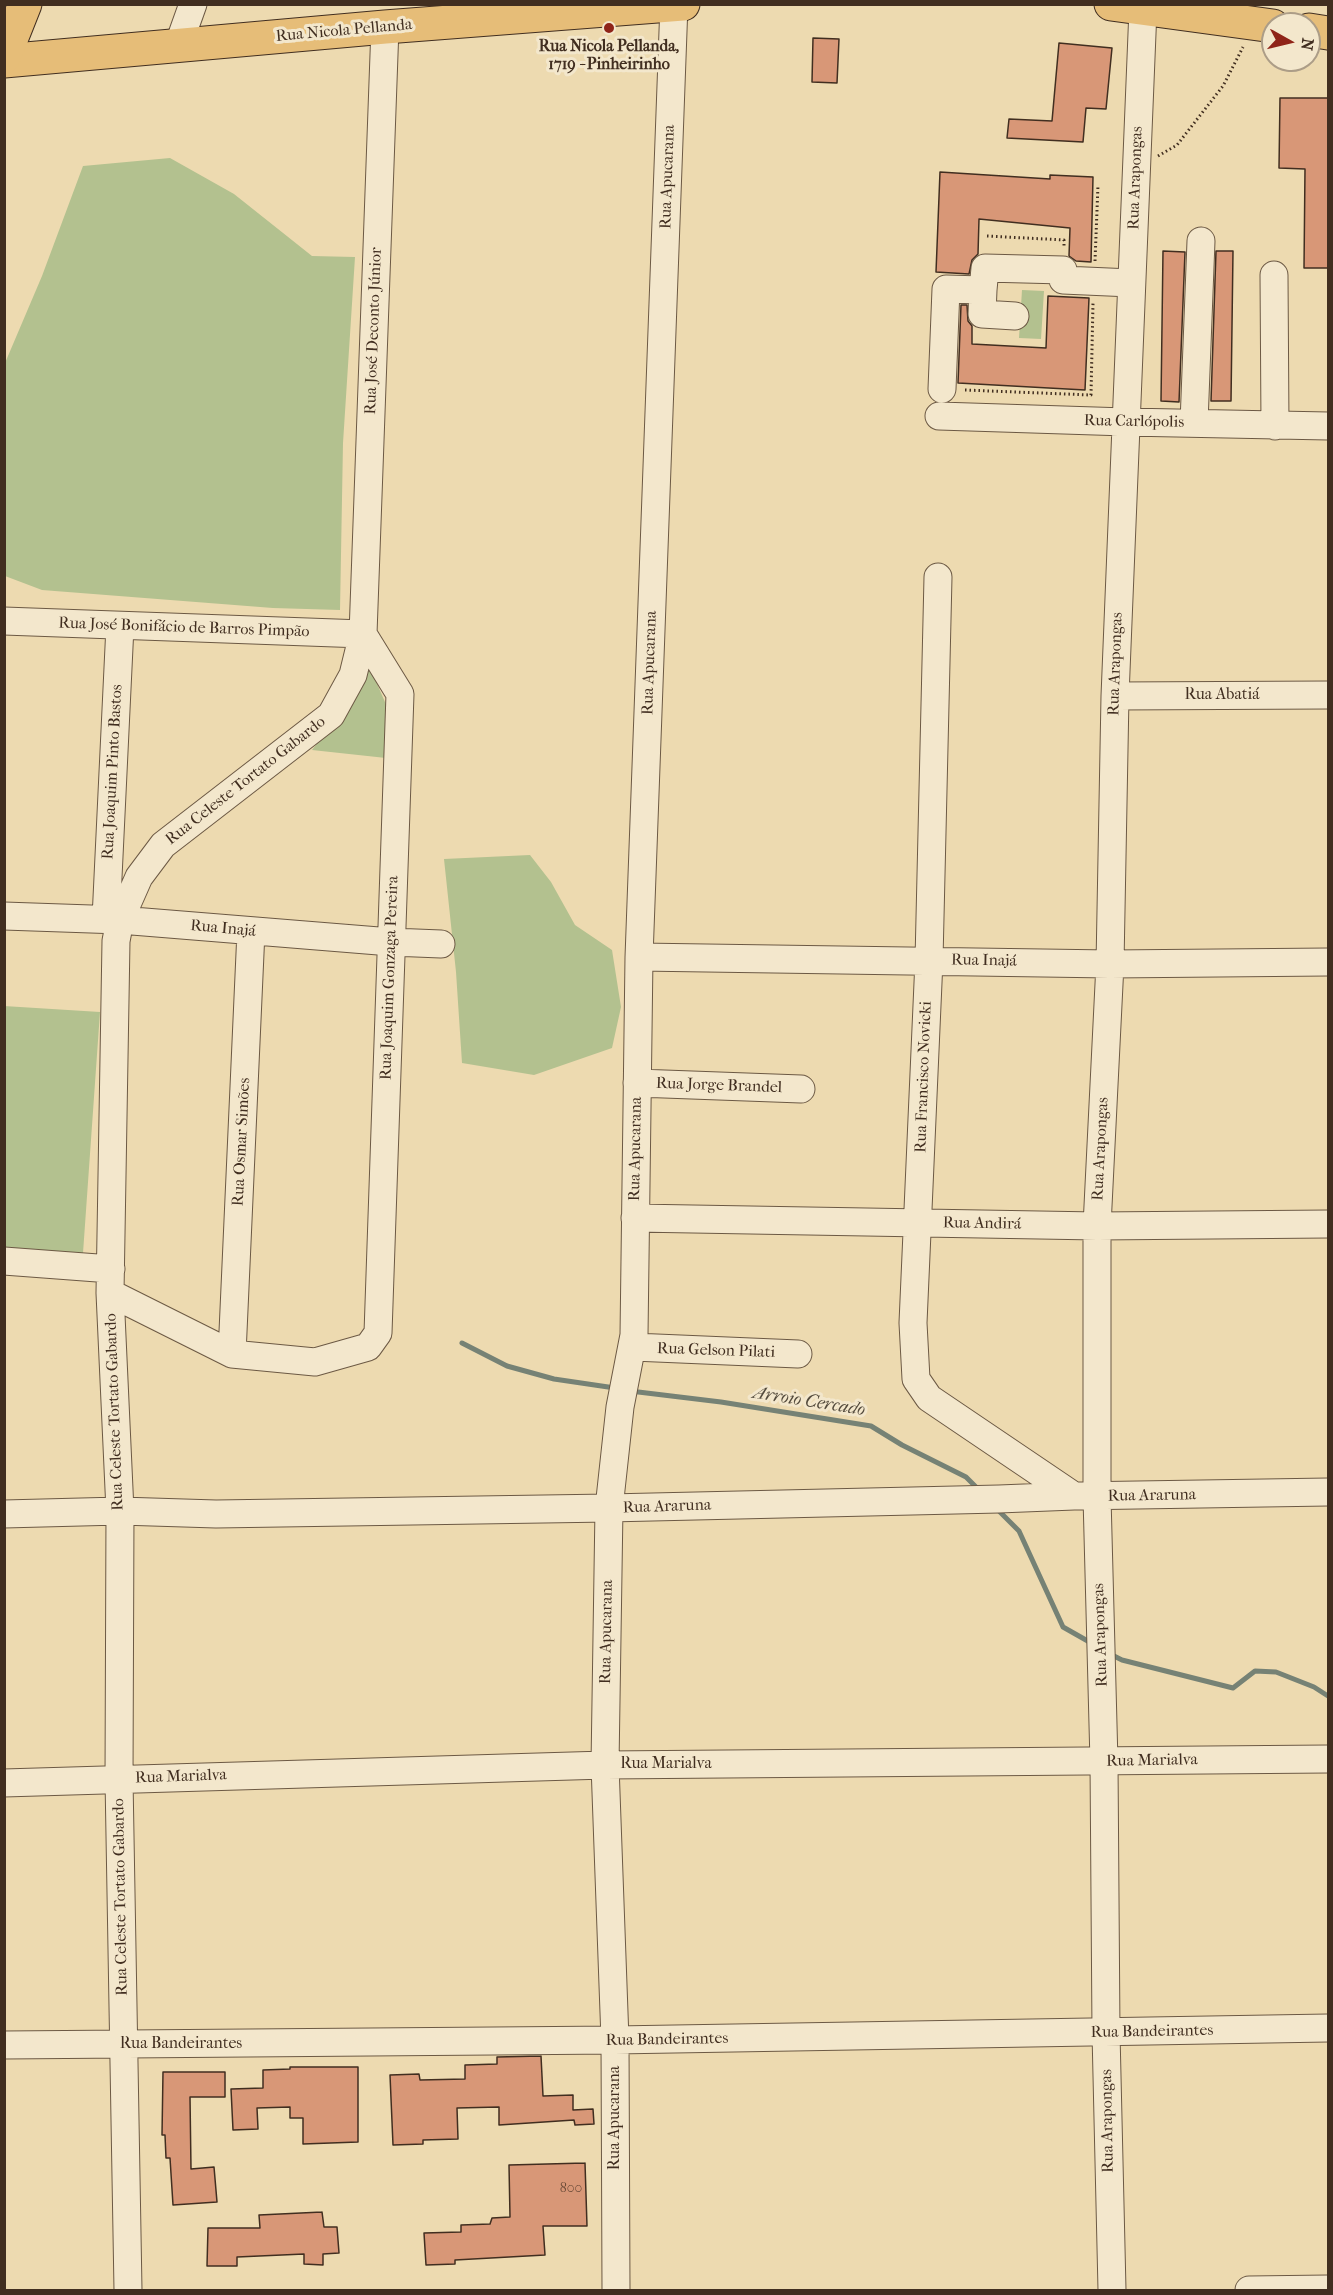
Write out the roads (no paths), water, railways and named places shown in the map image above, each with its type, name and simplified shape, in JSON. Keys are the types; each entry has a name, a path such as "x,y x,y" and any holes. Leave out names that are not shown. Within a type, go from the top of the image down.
{"main road":[{"path":"4,59 25,4"},
{"name":"Rua Nicola Pellanda","path":"4,59 72,56 385,27 683,4"},
{"path":"1127,7 1260,18"}],"street":[{"path":"178,46 193,4"},
{"name":"Rua Apucarana","path":"616,2290 615,2040 605,1765 609,1508 620,1407 633,1347 639,957 674,5"},
{"name":"Rua Arapongas","path":"1112,2290 1101,1661 1100,1632 1085,1496 1110,964 1114,696 1136,170 1127,7"},
{"name":"Rua José Deconto Júnior","path":"363,634 385,27"},
{"path":"1194,423 1201,241"},
{"path":"1015,316 982,314 985,268 1063,270 1062,280 1131,283"},
{"path":"1274,275 1275,426"},
{"path":"942,389 946,289 983,290"},
{"name":"Rua Carlópolis","path":"939,416 1329,426"},
{"name":"Rua Francisco Novicki","path":"939,577 929,960 914,1323 916,1378 929,1398 1085,1496"},
{"name":"Rua José Bonifácio de Barros Pimpão","path":"4,621 363,634"},
{"name":"Rua Joaquim Pinto Bastos","path":"113,919 120,626"},
{"name":"Rua Celeste Tortato Gabardo","path":"128,2290 119,1779 120,1511 110,1281 116,941 113,919 139,877 163,845 331,715 353,675 363,634"},
{"name":"Rua Joaquim Gonzaga Pereira","path":"232,1354 315,1362 368,1347 378,1333 400,694 363,634"},
{"name":"Rua Abatiá","path":"1114,696 1329,695"},
{"name":"Rua Inajá","path":"4,916 113,919 391,942 441,944"},
{"name":"Rua Osmar Simões","path":"232,1354 251,931"},
{"name":"Rua Inajá","path":"639,957 1110,964 1329,962"},
{"name":"Rua Jorge Brandel","path":"637,1083 801,1089"},
{"name":"Rua Andirá","path":"635,1218 1097,1226 1329,1224"},
{"path":"4,1261 110,1281 232,1354"},
{"name":"Rua Gelson Pilati","path":"633,1347 798,1354"},
{"name":"Rua Araruna","path":"4,1514 120,1511 216,1514 609,1508 1329,1492"},
{"name":"Rua Marialva","path":"4,1783 605,1765 1329,1759"},
{"name":"Rua Bandeirantes","path":"4,2045 615,2040 1329,2028"},
{"path":"1249,2290 1329,2289"}],"waterway":[{"name":"Arroio Cercado","path":"462,1343 507,1366 554,1379 615,1388"},
{"name":"Arroio Cercado","path":"630,1391 721,1402 871,1426 902,1445 966,1477 978,1489"},
{"name":"Arroio Cercado","path":"997,1509 1019,1531 1063,1627 1093,1644"},
{"name":"Arroio Cercado","path":"1108,1653 1122,1660 1233,1688 1255,1671 1276,1672 1314,1687 1328,1696"}],"place":[{"name":"Rua Nicola Pellanda, 1719 - Pinheirinho","path":"609,28"}]}
